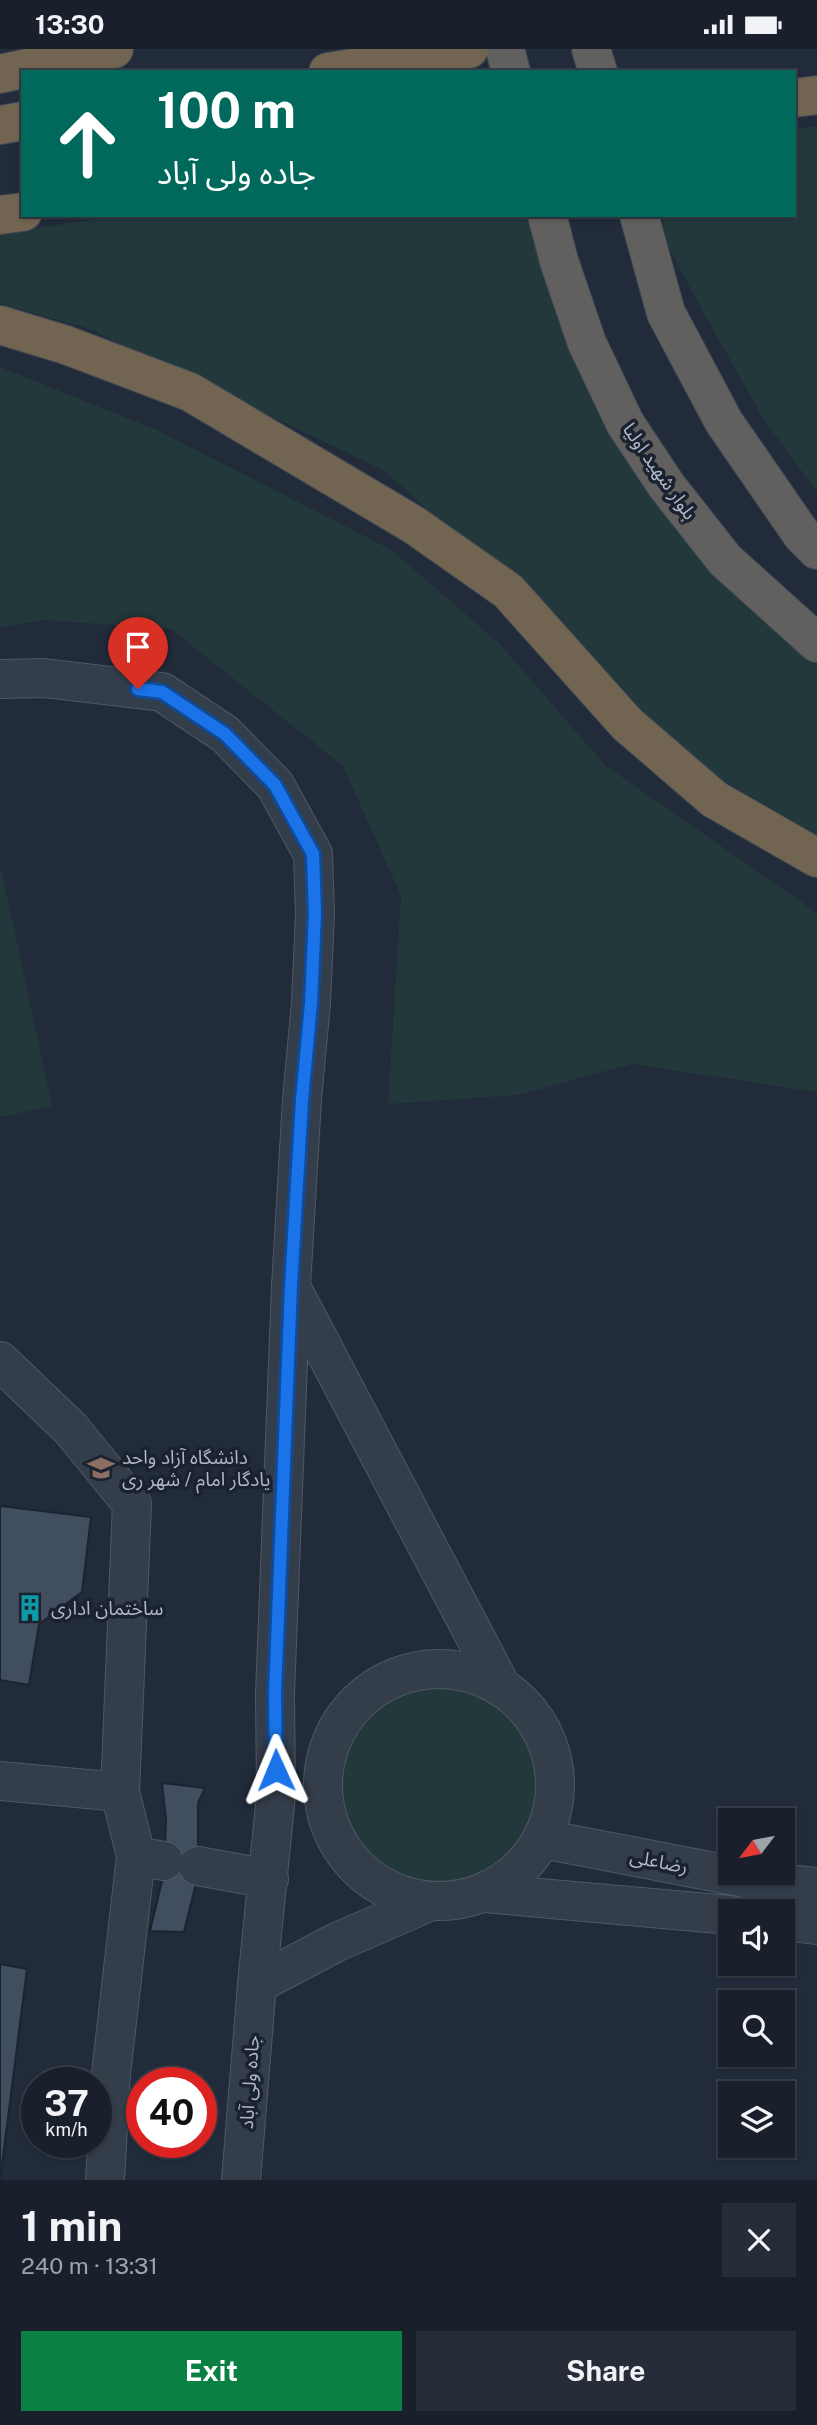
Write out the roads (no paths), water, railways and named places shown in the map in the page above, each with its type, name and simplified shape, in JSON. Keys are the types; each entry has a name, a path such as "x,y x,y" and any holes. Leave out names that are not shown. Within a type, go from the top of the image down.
{"highway":[{"path":"0,74 114,49"},
{"path":"340,70 469,49"},
{"path":"505,49 510,70"},
{"path":"591,49 597,70"},
{"path":"796,98 817,95"},
{"path":"0,125 21,121"},
{"path":"0,215 21,212"},
{"name":"بلوار شهید اوليا","path":"548,217 559,261 587,343 625,423 666,485 725,560 817,643"},
{"path":"640,217 666,313 724,422 802,535 817,551"},
{"path":"0,325 66,345 190,392 414,525 508,591 627,724 714,799 817,858"}],"street":[{"path":"0,679 44,678 162,692 225,734 275,785 313,854 315,914 291,1286 502,1688"},
{"name":"جاده ولی آباد","path":"242,2180 257,1984 276,1795 275,1694 291,1286"},
{"path":"0,1361 71,1429 132,1504 120,1791 166,1861 269,1879"},
{"path":"276,1795 340,1847 364,1874 394,1893 429,1902 457,1901 485,1893 519,1871 543,1839 554,1807 552,1761 546,1739 528,1710 502,1688 474,1675 435,1670 414,1671 386,1681 361,1699 341,1722 328,1749 324,1785 326,1814 340,1847"},
{"path":"0,1781 120,1791"},
{"name":"رضاعلی","path":"543,1839 765,1882 817,1888"},
{"path":"106,2180 111,2074 166,1861"},
{"path":"485,1893 718,1914"},
{"path":"257,1984 337,1942 429,1902"},
{"path":"795,1922 817,1925"}],"place":[{"name":"دانشگاه آزاد واحد یادگار امام / شهر ری","path":"101,1468"},
{"name":"ساختمان اداری","path":"30,1608"}]}
